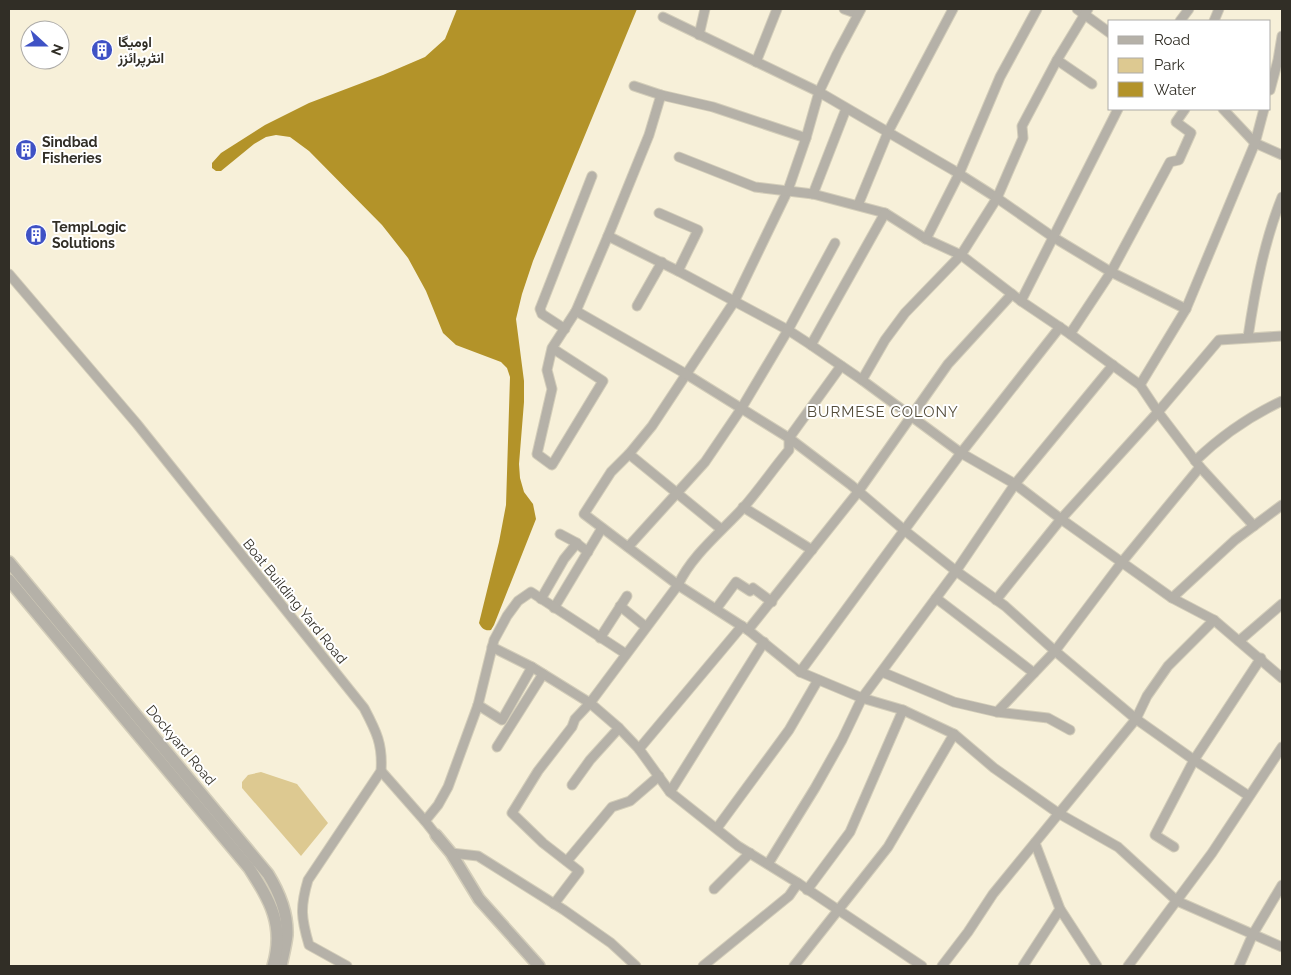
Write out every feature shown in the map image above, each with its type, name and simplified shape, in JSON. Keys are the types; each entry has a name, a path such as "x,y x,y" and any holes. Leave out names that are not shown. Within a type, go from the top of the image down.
{"street":[{"path":"699,35 705,9"},
{"path":"756,62 777,9"},
{"path":"844,9 860,12 819,92 788,190 734,302 652,426 612,472 584,514 678,585 745,628 800,672 862,698 903,710 954,734 994,768 1058,813 1118,847 1178,901 1282,947"},
{"path":"858,205 888,132 953,9"},
{"path":"1181,20 1189,9"},
{"path":"926,239 959,174 1000,77 1033,10"},
{"path":"862,380 905,313 961,255 997,198 1023,138 1022,126 1084,11 1108,31"},
{"path":"663,17 819,92 959,174 1053,237 1111,272 1186,309"},
{"path":"1271,86 1282,36"},
{"path":"1057,60 1092,84"},
{"path":"634,86 660,95 714,107 806,138"},
{"path":"552,348 603,381 552,465 538,454 552,389 547,370 552,348 576,312 649,135 660,95"},
{"path":"813,194 846,109"},
{"path":"1021,301 1117,110"},
{"path":"1070,334 1111,272 1170,162 1179,160 1191,133 1176,122 1184,110"},
{"path":"1224,110 1255,143 1282,155"},
{"path":"1140,385 1186,309 1255,143 1264,110"},
{"path":"679,157 755,187 813,194 885,212 926,239 961,255 1021,301 1140,385 1198,464 1254,526"},
{"path":"565,329 542,314 540,309 592,176"},
{"path":"1248,337 1255,290 1274,219 1282,197"},
{"path":"811,345 885,212"},
{"path":"659,213 698,230 678,270"},
{"path":"608,236 678,270 788,330 811,345 961,453 1015,484 1172,598 1214,620 1261,658 1282,678"},
{"path":"628,547 705,462 741,409 788,330 836,243"},
{"path":"637,306 662,262"},
{"name":"Boat Building Yard Road","path":"9,274 137,424 364,708 378,734 382,755 381,771"},
{"path":"639,749 715,660 772,602 858,492 948,364 1012,294"},
{"path":"576,312 686,374 789,438 956,571 996,600 1136,719 1194,760 1250,796"},
{"path":"800,672 961,453 1060,327"},
{"path":"996,600 1061,519 1158,412 1219,340 1282,336"},
{"path":"768,864 815,788 842,740 862,698 956,571 1015,484 1113,365"},
{"path":"554,904 579,871 543,843 512,813 538,771 678,585 683,574 721,529 743,507 789,450 789,438 841,366"},
{"path":"997,712 1055,651 1212,444 1258,412 1282,401"},
{"path":"629,454 721,529"},
{"path":"1172,598 1235,540 1282,505"},
{"path":"743,507 812,550"},
{"path":"554,608 602,528"},
{"path":"560,534 588,552"},
{"path":"541,599 576,543"},
{"name":"Dockyard Road","path":"9,562 27,593 249,868 274,910 277,936 273,966"},
{"name":"Dockyard Road","path":"9,580 27,593 268,874 278,891 284,912 287,934 281,966"},
{"path":"716,609 736,582 750,591 753,588 772,602"},
{"path":"425,822 448,787 478,705 492,647 507,616 518,601 530,592 626,654"},
{"path":"600,638 627,596"},
{"path":"936,598 1034,673"},
{"path":"1239,641 1282,604"},
{"path":"620,606 646,627"},
{"path":"942,966 968,932 993,894 1136,719 1147,696 1168,666 1214,620"},
{"path":"670,792 764,642"},
{"path":"492,647 532,667 590,703 619,728 639,749 670,792 738,846 798,883 922,966"},
{"path":"1174,847 1155,835 1194,760 1261,658"},
{"path":"478,705 502,720 532,667"},
{"path":"882,672 954,702 997,712 1048,718 1070,730"},
{"path":"497,747 543,674"},
{"path":"717,828 789,730 818,680"},
{"path":"807,890 850,832 903,710"},
{"path":"572,785 590,760 619,728"},
{"path":"794,966 888,847 954,734"},
{"path":"1128,966 1178,901 1282,747"},
{"path":"347,966 309,945 302,921 302,898 308,880 381,771 451,853 479,899 539,966"},
{"path":"567,862 612,807 630,801 659,776"},
{"path":"1035,843 1060,909 1097,966"},
{"path":"451,853 478,856 611,943 636,966"},
{"path":"714,889 750,853"},
{"path":"703,966 789,896 798,883"},
{"path":"1239,966 1253,934 1282,885"},
{"path":"1022,966 1060,909"}],"green space":[{"path":"261,772 297,784 328,823 301,856 242,788 242,782 248,775"}],"water":[{"path":"457,9 637,9 533,261 516,319 524,381 519,464 520,478 524,492 533,504 536,519 491,630 484,629 479,623 506,505 510,377 507,368 501,362 456,345 443,333 426,291 408,258 382,225 309,151 290,137 276,135 266,137 254,144 221,171 216,171 212,168 212,163 221,153 265,125 309,103 425,57 445,39"}],"place":[{"name":"اومیگا انٹرپرائزز","path":"102,50"},
{"name":"Sindbad Fisheries","path":"26,150"},
{"name":"TempLogic Solutions","path":"36,235"}],"district":[{"name":"BURMESE COLONY","path":"883,412"}]}
